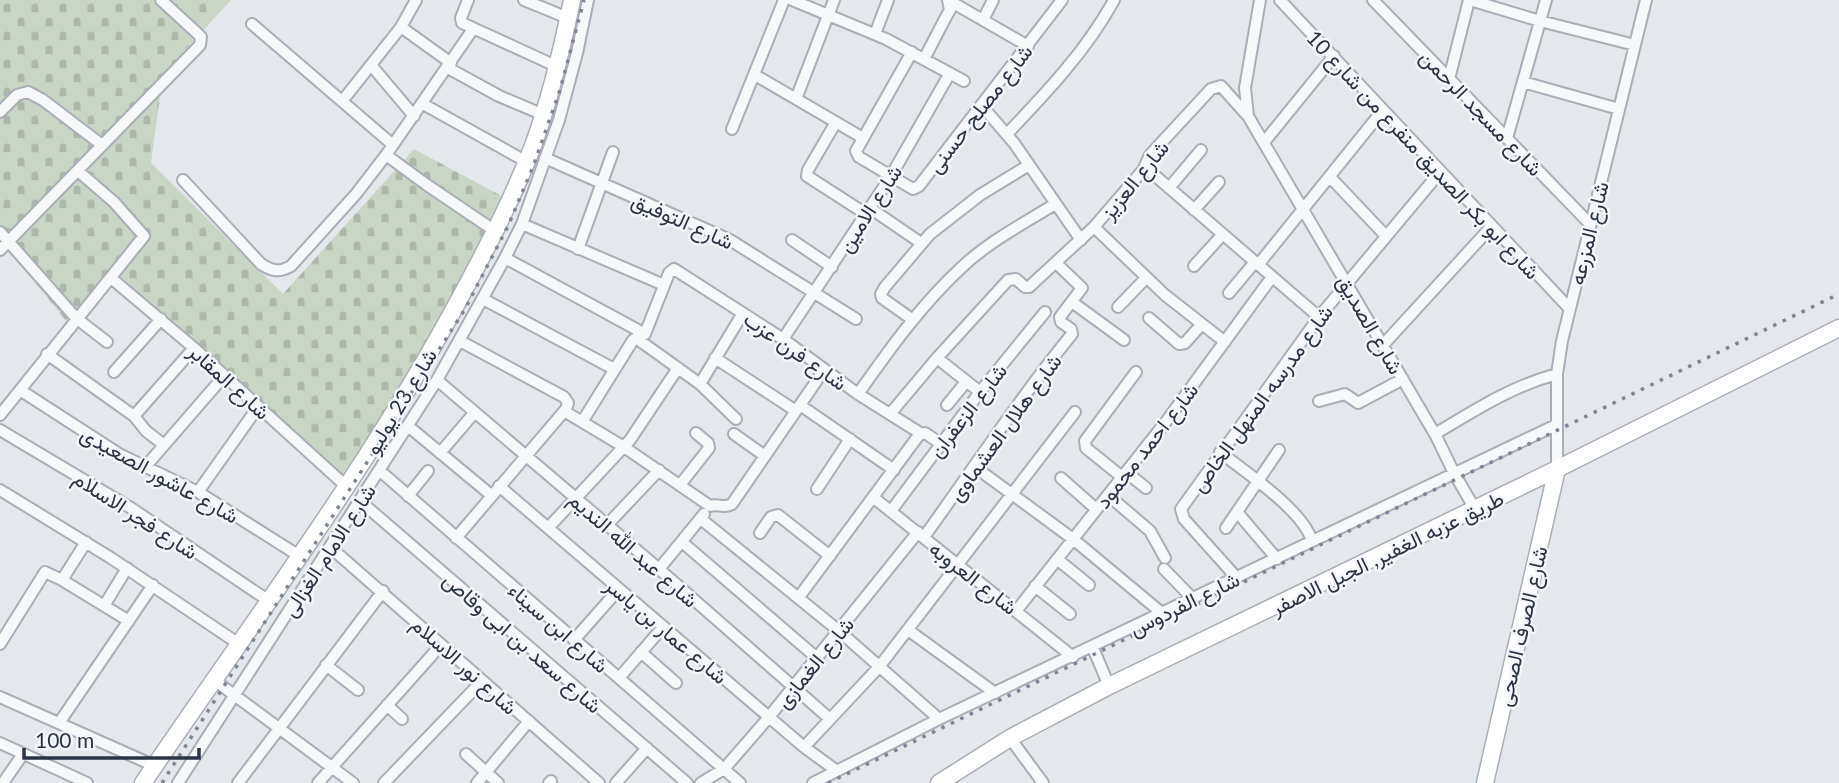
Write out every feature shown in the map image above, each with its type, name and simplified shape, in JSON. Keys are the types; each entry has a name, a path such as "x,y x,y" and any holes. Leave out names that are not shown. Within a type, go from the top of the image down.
{"street":[{"path":"0,250 200,45 201,37 161,0"},
{"path":"343,100 401,27 416,0"},
{"path":"468,0 461,20 473,29 558,67"},
{"path":"524,0 568,18"},
{"name":"شارع 23 يوليو","path":"143,783 301,556 416,377 495,231 527,162 558,67 572,0"},
{"name":"شارع الامام الغزالى","path":"178,783 437,380 505,258 522,223 569,87 588,0"},
{"path":"732,129 784,0"},
{"path":"792,0 875,34 964,81"},
{"path":"796,99 834,0"},
{"path":"875,34 888,0"},
{"path":"948,0 1028,46"},
{"path":"924,59 950,10 948,0"},
{"path":"983,20 993,0"},
{"path":"1046,0 1059,3"},
{"path":"1007,134 1070,64 1114,0"},
{"path":"1248,116 1245,88 1261,0"},
{"name":"شارع ابو بكر الصديق منفرع من شارع 10","path":"1280,0 1569,308"},
{"path":"1449,79 1469,0 1540,22 1635,46"},
{"path":"1507,138 1546,0"},
{"name":"شارع المزرعه","path":"1557,469 1557,374 1569,308 1646,0"},
{"name":"شارع مسجد الرحمن","path":"1378,2 1590,224"},
{"name":"شارع مصلح حسنى","path":"755,75 836,122 860,143 859,157 910,188 916,188 1059,3"},
{"path":"252,24 393,145"},
{"path":"401,27 450,65 499,96 544,115"},
{"path":"183,180 261,264 271,270 281,271 300,256 356,194 414,116 473,29"},
{"path":"860,143 912,52"},
{"path":"1265,141 1334,57"},
{"path":"371,65 414,116"},
{"name":"شارع الامين","path":"783,340 891,176 950,73"},
{"path":"1523,82 1619,109"},
{"name":"شارع العزيز","path":"937,358 1007,280 1013,278 1028,287 1081,240 1144,167 1150,155 1216,86 1221,86 1248,116"},
{"path":"0,112 17,95 29,92 102,145"},
{"path":"422,104 527,162"},
{"path":"982,106 1007,134 1081,240"},
{"path":"1229,293 1305,209 1383,110"},
{"name":"شارع الصديق","path":"1248,116 1435,434 1475,509"},
{"path":"836,122 807,176 921,243"},
{"path":"1169,188 1201,150"},
{"path":"578,249 613,152"},
{"path":"386,155 495,231"},
{"name":"شارع التوفيق","path":"545,158 730,240 856,319"},
{"path":"913,320 882,298 882,291 921,243 980,195 1029,165"},
{"path":"1144,167 1319,317"},
{"path":"0,415 144,236 114,202 78,171"},
{"name":"شارع مدرسه المنهل الخاص","path":"1237,578 1181,514 1183,505 1319,317 1440,172"},
{"path":"1330,177 1386,236"},
{"path":"1194,210 1219,181"},
{"path":"858,394 913,320 960,268 999,239 1055,204"},
{"path":"522,223 664,285 641,336 614,369 582,422"},
{"path":"1383,345 1492,226"},
{"path":"1094,227 1146,278 1225,342"},
{"path":"0,232 76,318 107,342"},
{"path":"1194,265 1223,234"},
{"path":"792,240 832,267"},
{"path":"505,258 641,336 700,384 736,419"},
{"path":"1056,262 1082,285 1072,302 1124,340"},
{"name":"شارع فرن عزب","path":"664,285 671,270 678,271 783,340 858,394 940,443"},
{"name":"شارع احمد محمود","path":"1017,610 1108,495 1272,277"},
{"name":"شارع المقابر","path":"111,278 194,348 347,487"},
{"path":"1118,307 1146,278"},
{"path":"483,299 614,369"},
{"name":"شارع هلال العشماوى","path":"921,535 975,467 1012,411 1072,334 1071,329 1060,319 1072,302"},
{"name":"شارع الزعفران","path":"891,511 940,443 1045,312"},
{"path":"700,384 743,313"},
{"path":"1149,318 1179,344 1185,343 1201,325"},
{"path":"114,372 161,319"},
{"name":"طريق عزبه الغفير, الجبل الاصفر","path":"939,783 1010,738 1109,686 1557,469 1839,328"},
{"path":"460,341 564,397 566,407 582,422 624,447 710,506 724,507 732,504 824,370"},
{"path":"134,416 194,348"},
{"path":"47,355 134,416 146,431 164,445"},
{"path":"715,358 850,439 894,470"},
{"path":"890,414 937,358 980,392"},
{"path":"548,528 624,447 678,368"},
{"path":"1136,372 1085,441 1086,448 1146,488"},
{"path":"1435,434 1504,393 1557,374"},
{"path":"146,466 224,376"},
{"path":"1319,401 1345,394 1358,403 1403,379"},
{"name":"شارع عبد الله النديم","path":"437,380 830,719"},
{"path":"947,405 966,382"},
{"name":"شارع عاشور الصعيدى","path":"20,390 119,454 198,492 301,556"},
{"path":"198,492 258,407"},
{"path":"456,538 566,407"},
{"path":"440,453 475,412"},
{"path":"804,747 879,667 1075,412"},
{"name":"شارع الفردوس","path":"813,783 939,719 1093,648 1556,425"},
{"name":"شارع عمار بن ياسر","path":"408,426 440,453 548,528 804,747 837,771"},
{"name":"شارع فجر الاسلام","path":"0,430 131,508 269,601"},
{"path":"680,485 709,448 708,443 695,433"},
{"path":"799,597 920,433"},
{"path":"734,434 765,456"},
{"path":"817,489 850,439"},
{"path":"1226,528 1279,450"},
{"path":"1220,452 1290,510 1312,541"},
{"path":"975,467 1073,539 1163,614"},
{"name":"شارع الصرف الصحى","path":"1485,783 1557,469"},
{"name":"شارع ابن سيناء","path":"379,470 740,783"},
{"path":"607,525 659,470"},
{"path":"408,496 428,471"},
{"path":"1062,478 1096,509"},
{"path":"0,490 127,568 239,643"},
{"path":"1108,495 1150,531 1164,563 1193,599"},
{"name":"شارع العروبه","path":"874,498 1073,657"},
{"name":"شارع سعد بن ابى وقاص","path":"360,501 687,783"},
{"path":"659,569 710,506"},
{"path":"1237,512 1277,558"},
{"path":"760,533 771,517 778,515 830,556"},
{"path":"701,519 799,597 939,719"},
{"name":"شارع الغمازى","path":"701,783 724,769 921,535"},
{"path":"62,580 86,542"},
{"path":"682,542 817,658"},
{"name":"شارع نور الاسلام","path":"330,547 599,783"},
{"path":"1057,559 1089,585"},
{"path":"104,606 127,568"},
{"path":"0,644 43,574 50,573 129,621"},
{"path":"59,723 153,585"},
{"path":"1035,586 1070,614"},
{"path":"574,640 619,589"},
{"path":"238,783 383,591"},
{"path":"619,678 663,627"},
{"path":"908,630 995,693"},
{"path":"318,783 441,645"},
{"path":"1093,648 1109,686"},
{"path":"641,652 676,683"},
{"path":"326,665 358,690"},
{"path":"214,680 353,783"},
{"path":"384,783 482,681"},
{"path":"0,697 155,766"},
{"path":"387,705 402,719"},
{"path":"477,783 529,722"},
{"path":"1010,738 1043,783"},
{"path":"0,743 67,779 87,783"},
{"path":"616,783 647,748"},
{"path":"2,783 23,754"},
{"path":"466,754 498,783"}],"green space":[{"path":"0,0 231,0 163,74 151,163 283,294 414,149 509,200 349,481 114,271 67,322 0,239"}],"railway":[{"path":"162,783 465,309 508,226 533,167 560,90 584,0"},
{"path":"828,783 1839,294"}]}
